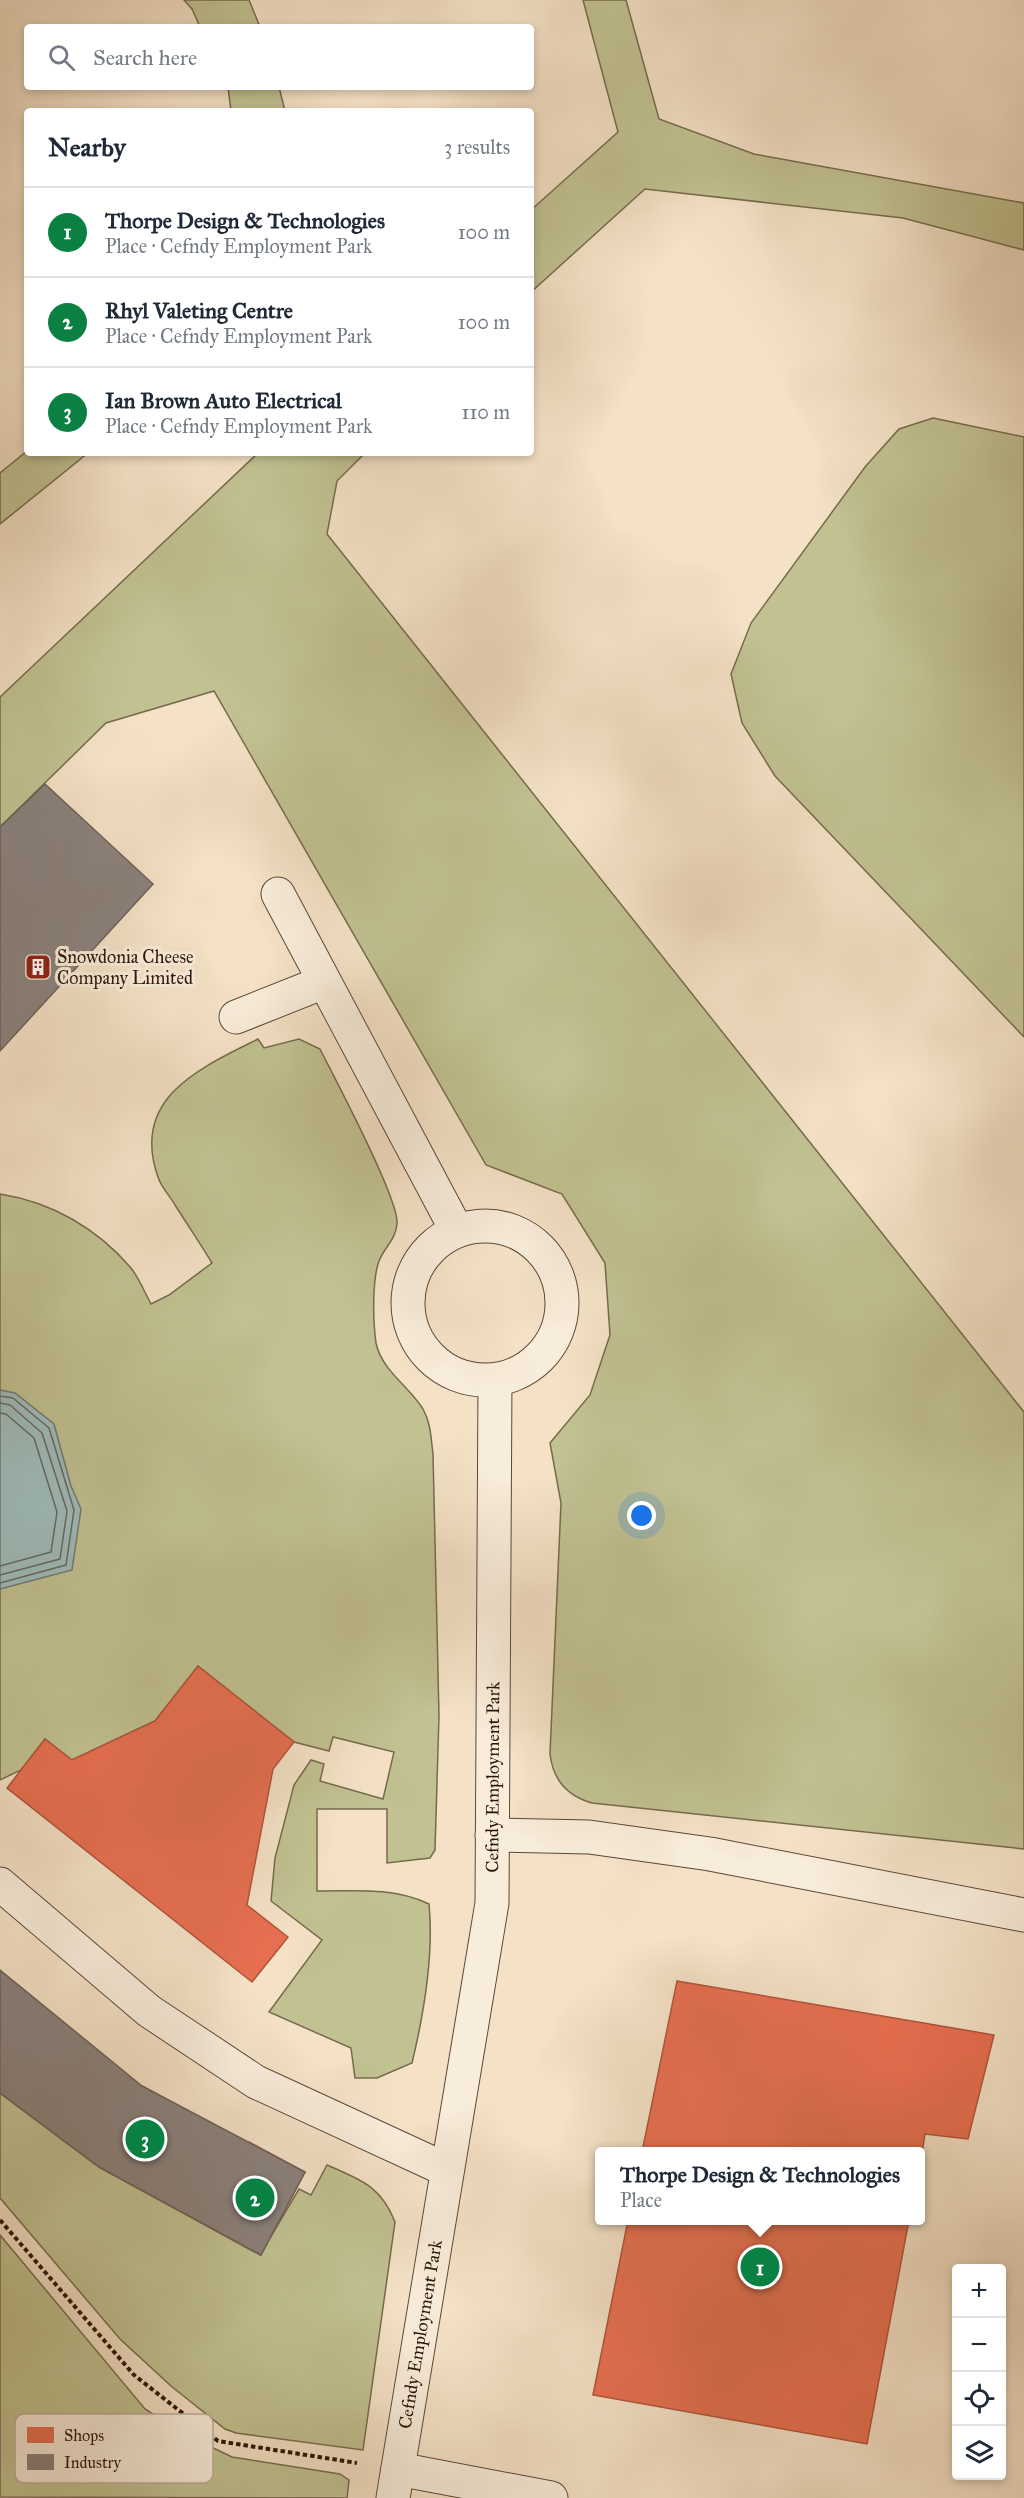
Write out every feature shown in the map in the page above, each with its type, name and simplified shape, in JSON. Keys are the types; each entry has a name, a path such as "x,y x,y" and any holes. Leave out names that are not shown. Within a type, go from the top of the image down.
{"street":[{"path":"278,894 457,1231"},
{"path":"236,1017 324,982"},
{"path":"482,1225 508,1229 531,1241 549,1260 559,1284 561,1310 555,1335 540,1356 520,1372 495,1380 470,1379 440,1365 427,1355 414,1334 408,1310 410,1285 419,1262 436,1243 457,1231 482,1225"},
{"name":"Cefndy Employment Park","path":"396,2484 492,1903 495,1380"},
{"path":"492,1835 589,1837 710,1854 1024,1915"},
{"path":"0,1884 149,2011 256,2082 447,2170"},
{"path":"396,2484 551,2498"}],"path":[{"path":"0,2220 134,2375 184,2414"},
{"path":"213,2436 218,2440 365,2464"}],"green space":[{"path":"184,0 249,0 259,24 199,24 192,9"},
{"path":"583,0 626,0 659,119 754,154 1024,203 1024,250 903,218 645,189 534,289 534,207 618,132"},
{"path":"228,90 280,90 284,108 231,108"},
{"path":"933,418 1024,437 1024,1037 775,776 742,723 731,674 751,623 865,467 899,429"},
{"path":"24,453 24,456 84,456 0,524 0,473"},
{"path":"255,456 362,456 337,481 327,534 1024,1412 1024,1849 592,1803 575,1796 563,1786 554,1772 550,1754 561,1503 550,1443 590,1395 610,1335 605,1263 562,1194 486,1165 214,691 106,723 0,827 0,697"},
{"path":"258,1039 264,1048 299,1039 320,1049 378,1166 395,1211 397,1224 379,1261 375,1279 376,1343 384,1362 423,1409 428,1420 433,1454 439,1716 435,1850 430,1858 387,1863 387,1809 317,1809 317,1891 388,1892 429,1904 430,1943 427,1984 412,2063 377,2078 355,2078 351,2048 269,2012 322,1940 271,1901 275,1858 294,1785 311,1760 324,1764 320,1781 383,1799 394,1752 333,1737 329,1751 294,1742 198,1666 155,1721 72,1760 45,1739 21,1770 0,1780 0,1194 55,1210 88,1229 131,1268 151,1304 169,1295 212,1263 159,1181 152,1150 154,1126 162,1106 176,1089 214,1062"},
{"path":"0,2093 99,2167 260,2255 299,2189 311,2195 327,2165 360,2180 383,2200 395,2222 363,2450 236,2433 225,2429 213,2419 213,2414 206,2414 171,2386 120,2339 0,2198"},
{"path":"0,2235 145,2409 153,2414 15,2414 15,2483 213,2483 213,2448 232,2457 340,2474 349,2480 347,2498 0,2497"}],"water":[{"path":"0,1390 15,1393 54,1424 71,1486 81,1509 72,1570 0,1589"}],"building: Shops":[{"path":"198,1666 294,1742 273,1769 247,1905 288,1937 252,1982 7,1788 45,1739 72,1760 155,1721"},
{"path":"677,1981 994,2035 968,2139 925,2134 923,2147 643,2147"},
{"path":"142,2086 190,2112 147,2193 99,2167"},
{"path":"249,2142 305,2172 261,2255 205,2225"},
{"path":"627,2225 908,2225 867,2444 593,2395"}],"building: Industry":[{"name":"Snowdonia Cheese Company Limited","path":"45,784 153,884 0,1051 0,827"},
{"path":"0,1970 142,2086 305,2172 261,2255 99,2167 0,2093"}],"place":[{"name":"Snowdonia Cheese Company Limited","path":"38,967"},
{"name":"Ian Brown Auto Electrical","path":"145,2139"},
{"name":"Rhyl Valeting Centre","path":"255,2198"},
{"name":"Thorpe Design & Technologies","path":"760,2267"}]}
